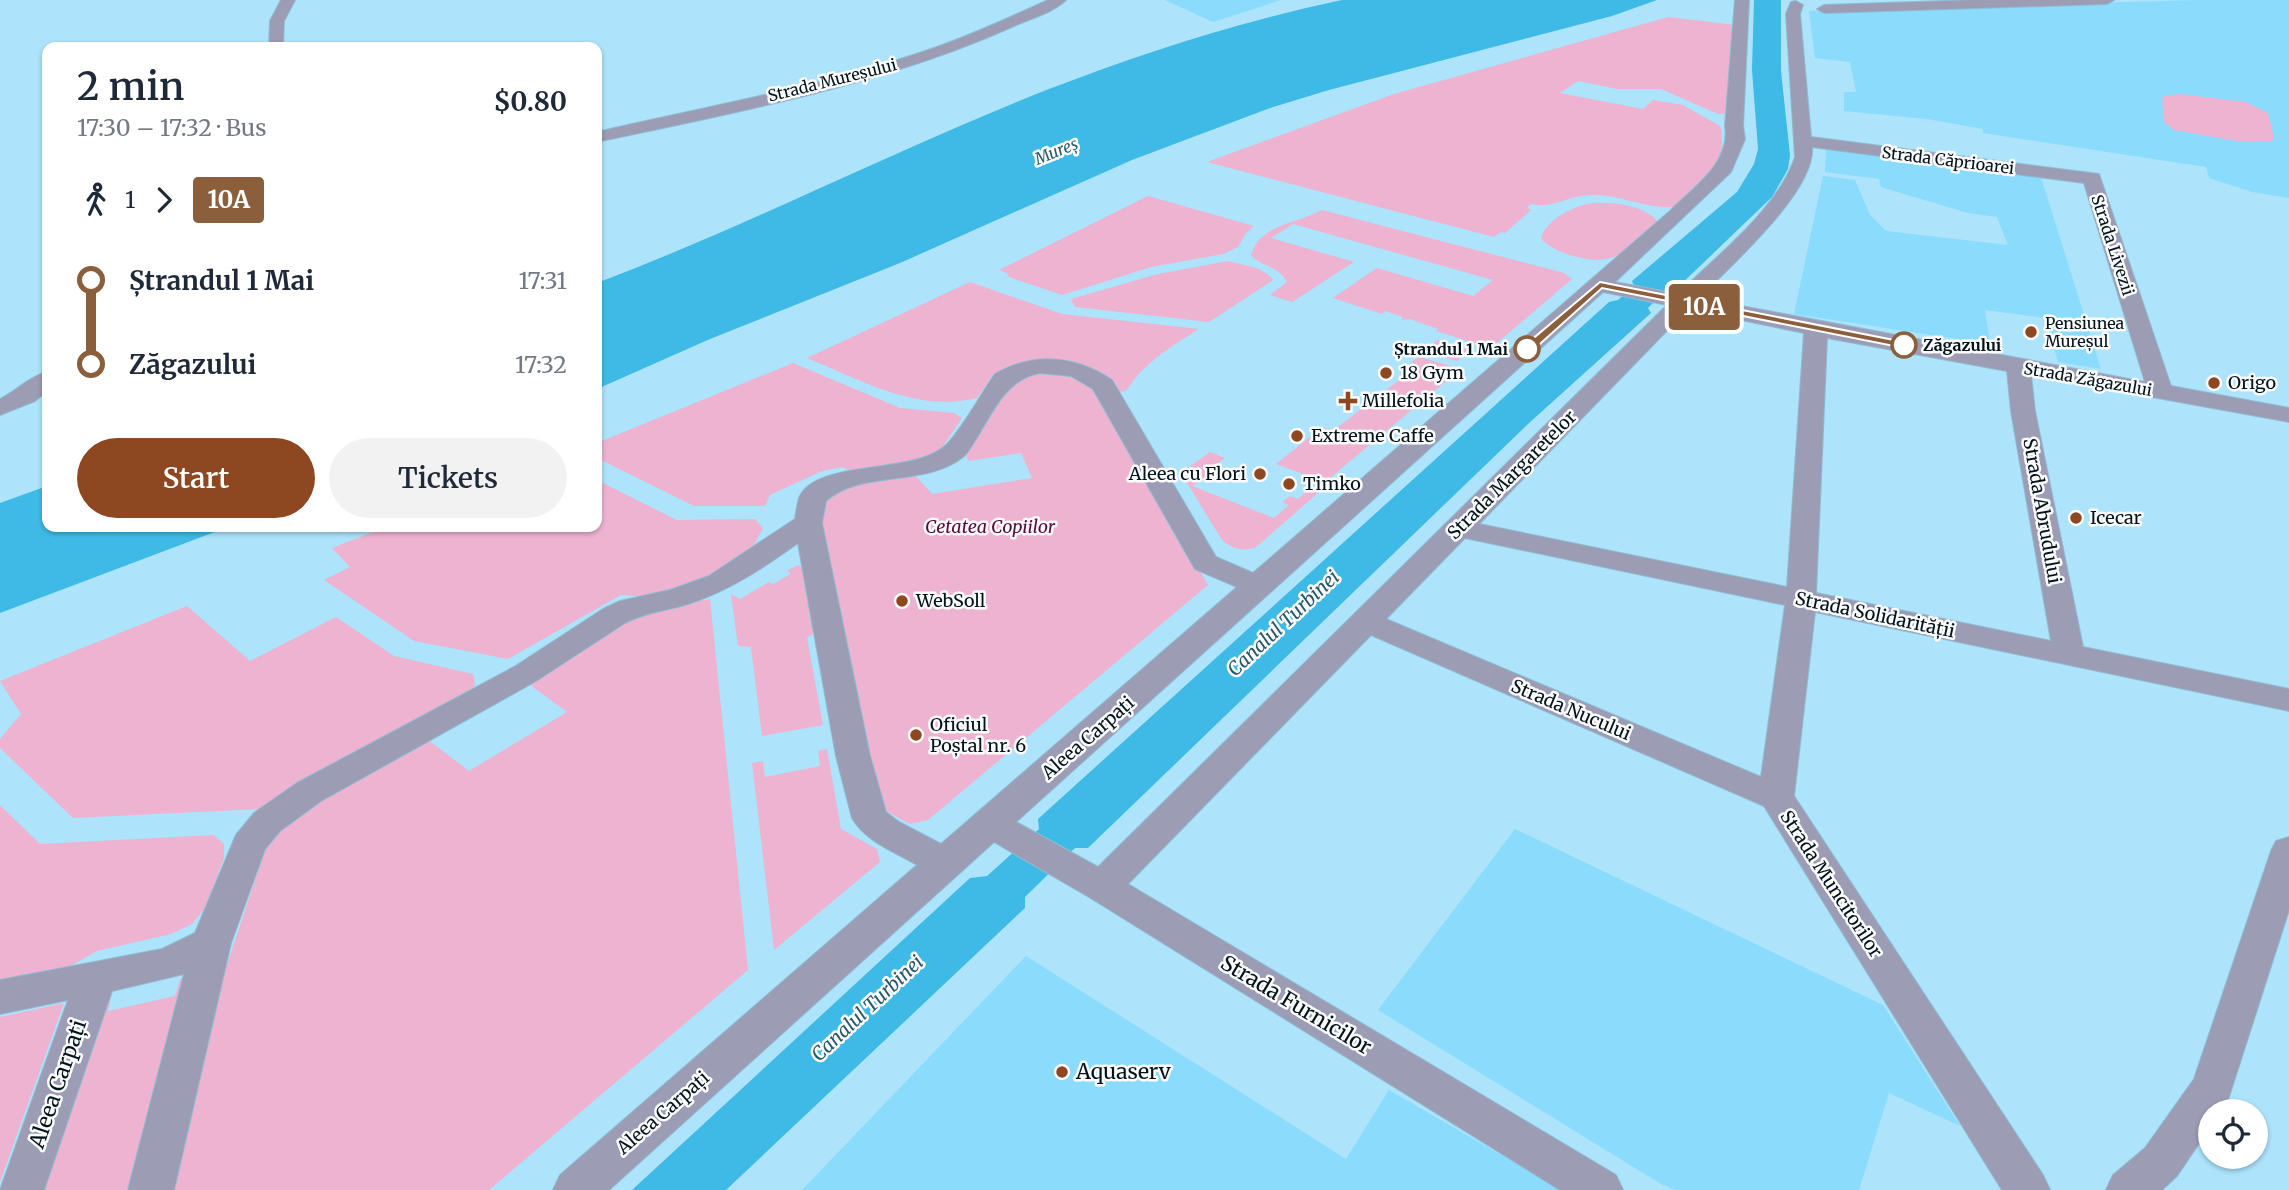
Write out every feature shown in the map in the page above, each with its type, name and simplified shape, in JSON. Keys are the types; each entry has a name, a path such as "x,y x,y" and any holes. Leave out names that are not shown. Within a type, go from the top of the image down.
{"street":[{"path":"277,42 277,20 288,0"},
{"name":"Strada Mureșului","path":"602,136 908,61 966,42 1059,0"},
{"name":"Aleea Carpați","path":"576,1190 945,863 999,828 1261,586 1608,287 1725,168 1736,139 1734,126 1742,0"},
{"path":"1807,4 1861,7 2107,0"},
{"name":"Strada Margaretelor","path":"1087,879 1367,622 1460,529 1672,300 1772,212 1800,170 1804,141 1807,4"},
{"name":"Strada Căprioarei","path":"1804,141 2092,178"},
{"name":"Strada Livezii","path":"2092,178 2160,391"},
{"name":"Strada Zăgazului","path":"1608,287 1816,329 2289,415"},
{"name":"Strada Muncitorilor","path":"1816,329 1801,599 1776,797 2027,1190"},
{"path":"945,863 886,831 870,818 853,756 808,523 813,498 825,488 843,480 925,466 955,451 1003,379 1023,368 1054,365 1082,372 1102,385 1205,563 1261,586"},
{"name":"Strada Abrudului","path":"2018,366 2069,656"},
{"path":"0,408 26,396 42,384"},
{"path":"151,1190 211,943 249,844 267,822 309,792 525,674 623,611 648,602 696,592 735,574 808,523"},
{"name":"Strada Solidarității","path":"1460,529 2289,700"},
{"name":"Strada Nucului","path":"1367,622 1776,797"},
{"name":"Strada Furnicilor","path":"999,828 1600,1190"},
{"path":"2129,1190 2161,1162 2213,1087 2289,851"},
{"path":"0,997 169,963 211,943"},
{"name":"Aleea Carpați","path":"21,1190 96,978"}],"shaded area":[{"path":"1165,0 1281,0 1213,22"},
{"path":"2196,0 2289,0 2289,198 2252,192 2209,178 2206,167 1983,133 1983,129 1927,119 1844,111 1844,92 1856,92 1850,62 1815,58 1809,11"},
{"path":"1826,149 2040,174 2101,369 2058,362 2045,318 1985,310 1990,344 1794,314 1823,176 1855,180 1870,215 1886,231 2008,245 1997,217 1968,213 1881,187 1879,179 1825,172"},
{"path":"1515,829 1883,1005 1960,1126 1889,1093 1859,1190 1676,1190 1661,1184 1378,1010"},
{"name":"Aquaserv","path":"1026,956 1346,1159 1389,1090 1562,1190 802,1190"}],"green space":[{"path":"1668,17 1736,25 1729,114 1718,114 1661,89 1617,89 1578,81 1560,93 1643,109 1653,100 1683,105 1720,126 1722,153 1719,162 1708,178 1678,206 1657,207 1601,195 1581,196 1546,205 1531,204 1527,208 1531,210 1505,233 1501,232 1494,237 1207,162 1394,94"},
{"path":"2180,94 2246,102 2268,113 2274,138 2272,141 2242,142 2174,130 2164,122 2162,99 2164,96"},
{"path":"1148,196 1254,226 1246,233 1238,247 1223,254 1151,267 1062,295 1009,277 1007,273 999,270"},
{"path":"1592,203 1637,208 1658,222 1620,254 1599,260 1570,255 1550,247 1541,238 1549,225 1562,214"},
{"path":"1322,210 1564,273 1572,279 1491,348 1436,331 1438,329 1410,319 1401,320 1403,317 1385,311 1382,314 1333,298 1377,268 1473,296 1493,280 1293,224 1271,238 1354,262 1292,302 1270,295 1287,282 1280,273 1251,255 1256,244 1271,230"},
{"path":"1228,261 1259,269 1273,280 1209,322 1075,307 1071,299 1158,274"},
{"path":"970,282 1062,314 1199,329 1150,363 1126,391 1118,392 1055,361 1041,359 1006,367 993,375 977,398 933,401 890,392 807,358"},
{"path":"1438,340 1470,350 1457,361 1424,351"},
{"path":"1419,357 1461,369 1325,482 1276,464 1316,432 1326,428 1334,430 1416,367 1409,364"},
{"path":"793,363 900,408 954,413 962,418 941,449 918,462 851,472 843,467 822,471 770,495 765,506 694,506 602,460 602,441"},
{"name":"Cetatea Copiilor","path":"1034,371 1076,375 1095,386 1208,585 928,820 910,824 884,810 877,798 819,512 822,502 846,486 914,474 932,494 1032,478 1021,453 969,461 965,454 1010,382"},
{"path":"1210,452 1225,458 1212,468 1216,470 1192,486 1274,518 1289,505 1282,502 1290,496 1298,499 1310,489 1319,492 1255,548 1234,547 1222,540 1181,473"},
{"path":"602,482 677,520 755,519 763,528 749,554 694,586 648,597 621,595 508,659 414,641 324,580 350,567 332,548 373,532 602,532"},
{"path":"798,565 806,569 817,631 807,638 823,725 762,736 751,647 738,646 731,594 740,599 769,582 773,584 791,574 787,571"},
{"path":"710,599 748,970 489,1190 170,1190 226,968 268,841 283,821 427,739 469,771 567,712 526,682 636,616 660,608"},
{"path":"187,606 250,661 336,617 394,656 473,674 475,685 466,696 260,809 73,818 0,748 0,739 21,714 0,681"},
{"path":"827,749 841,829 877,849 880,862 774,950 752,763 763,761 765,777 820,766 818,751"},
{"path":"0,805 40,844 214,835 224,844 224,858 206,907 192,924 171,934 97,951 58,973 0,986"},
{"path":"185,978 128,1190 42,1190 107,995 112,994 108,1011 175,996 180,979"},
{"path":"64,1003 0,1182 0,1017"}],"water":[{"name":"Mureș","path":"1342,0 1657,0 1612,16 1270,108 1132,160 900,263 710,339 602,387 602,281 711,237 935,136 1049,89 1194,38"},
{"name":"Canalul Turbinei","path":"1754,0 1781,0 1781,71 1790,155 1788,169 1772,197 1674,291 1664,292 1648,308 1651,313 1528,424 1088,848 1075,848 1025,897 1025,908 726,1190 632,1190 970,878 987,876 1039,829 1038,819 1609,302 1618,300 1634,286 1632,281 1737,192 1754,164 1758,149 1752,70"},
{"path":"42,488 42,532 215,532 0,613 0,503"}],"bus line":[{"name":"10A","path":"1527,349 1600,285 1904,345"}],"place":[{"name":"Pensiunea Mureșul","path":"2031,332"},
{"name":"Zăgazului","path":"1904,345"},
{"name":"Ștrandul 1 Mai","path":"1527,349"},
{"name":"18 Gym","path":"1386,373"},
{"name":"Origo","path":"2214,383"},
{"name":"Millefolia","path":"1348,401"},
{"name":"Extreme Caffe","path":"1297,436"},
{"name":"Aleea cu Flori","path":"1260,474"},
{"name":"Timko","path":"1289,484"},
{"name":"Icecar","path":"2076,518"},
{"name":"WebSoll","path":"902,601"},
{"name":"Oficiul Poștal nr. 6","path":"916,735"},
{"name":"Aquaserv","path":"1062,1072"}]}
